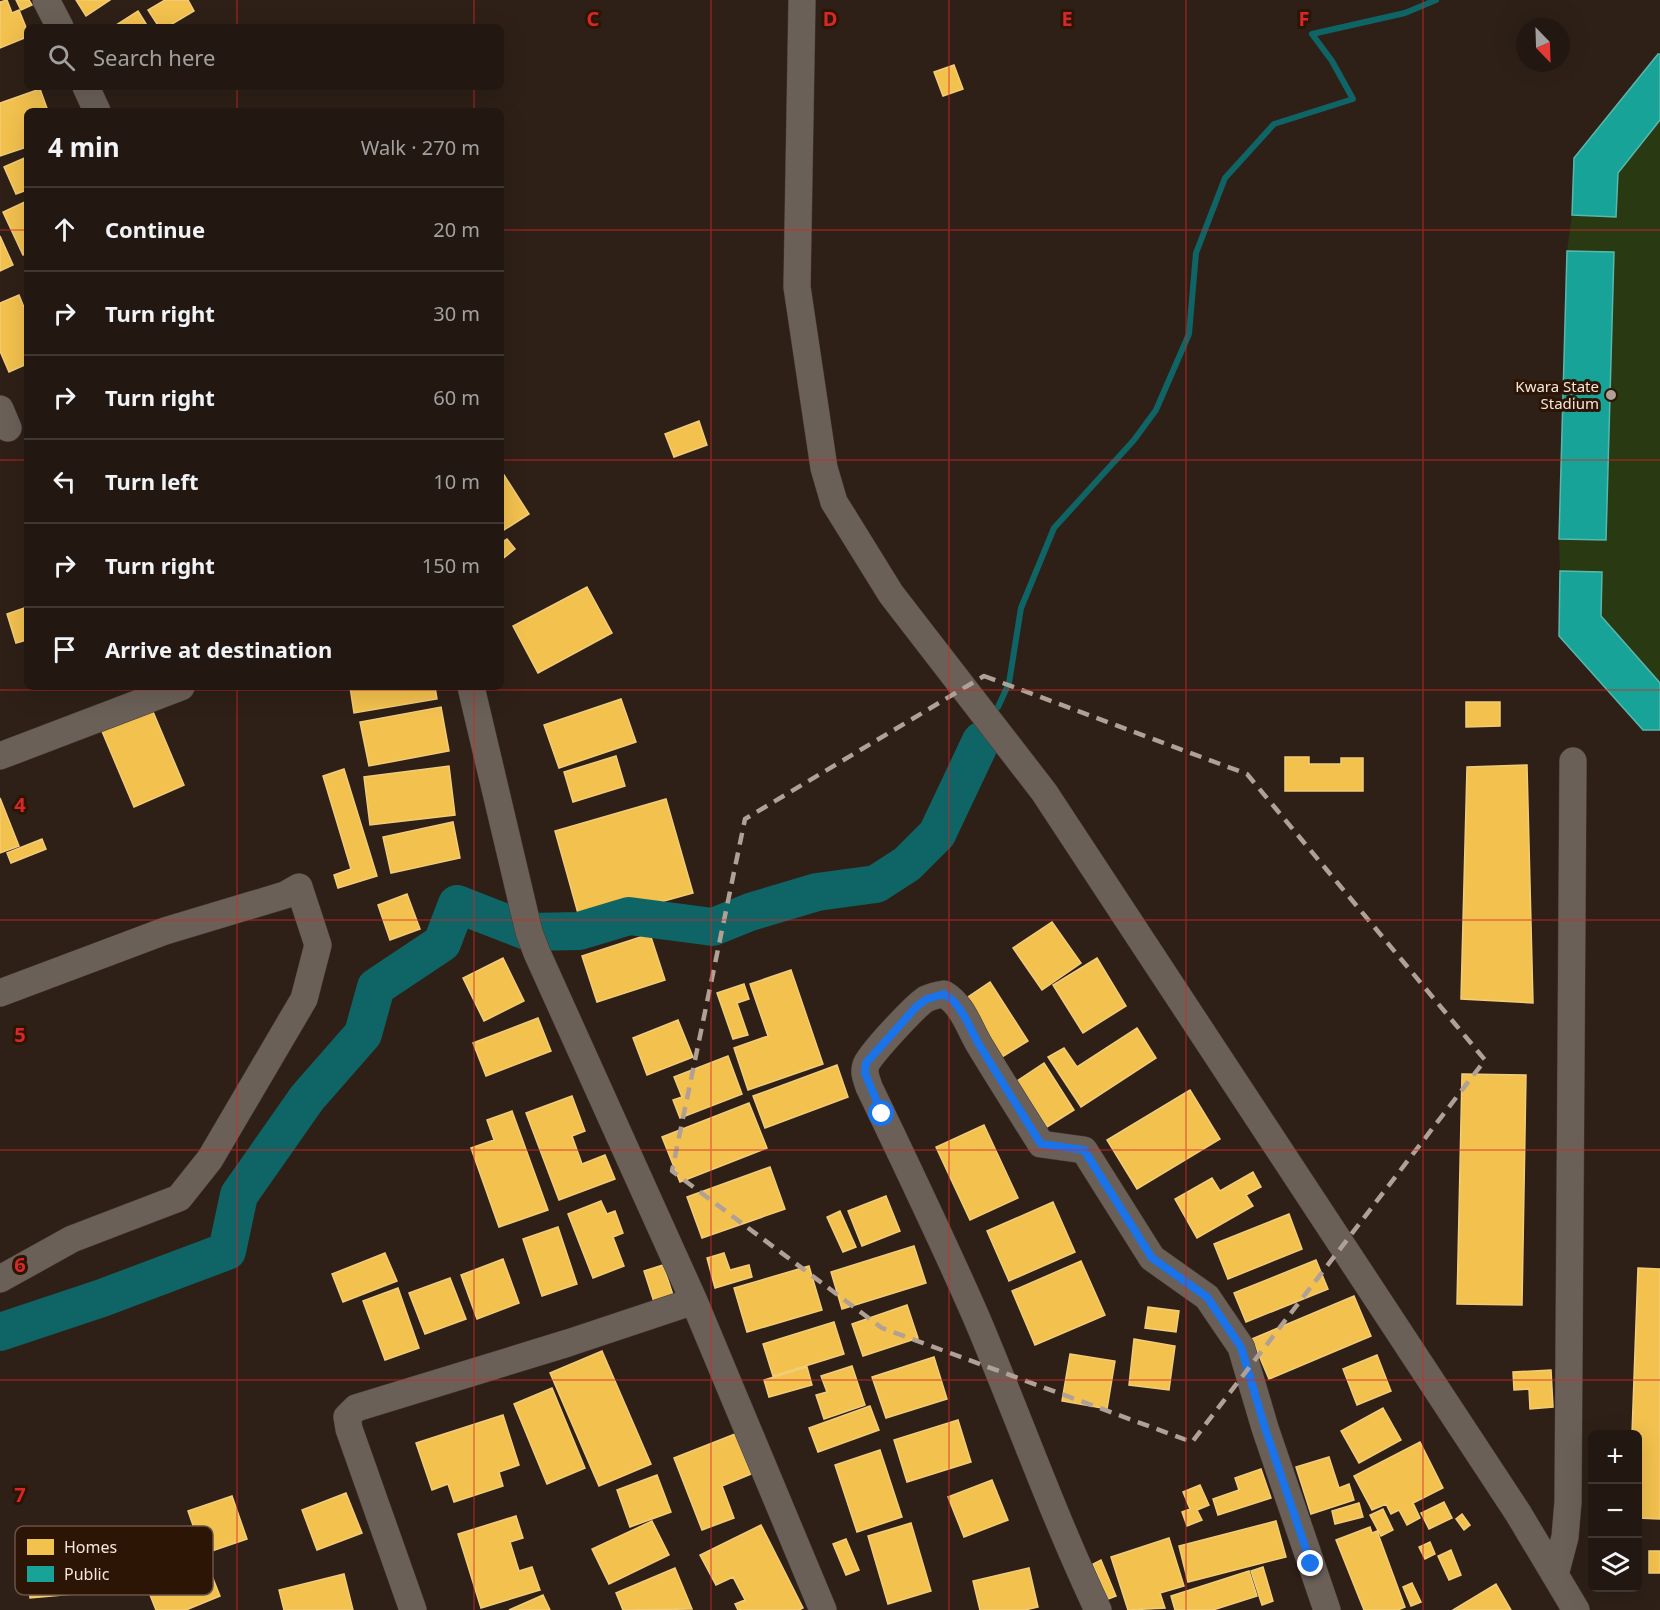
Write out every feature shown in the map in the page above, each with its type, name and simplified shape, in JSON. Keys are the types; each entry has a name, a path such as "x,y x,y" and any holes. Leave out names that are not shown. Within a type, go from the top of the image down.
{"street":[{"path":"46,0 58,24"},
{"path":"802,0 797,286 824,468 834,502 891,594 1044,792 1518,1513 1576,1610"},
{"path":"87,90 96,108"},
{"path":"0,756 173,690"},
{"path":"472,690 533,942 576,1044 694,1301 823,1610"},
{"path":"1555,1575 1565,1538 1568,1502 1573,761"},
{"path":"0,993 165,930 285,895 299,887 318,945 304,999 210,1160 178,1198 72,1239 0,1279"},
{"path":"1098,1610 1078,1567 977,1320 869,1087 865,1073 866,1063 898,1026 917,1006 936,995 944,994 951,998 961,1010 978,1043 1041,1144 1084,1150 1152,1258 1207,1297 1241,1347 1265,1428 1327,1610"},
{"path":"413,1610 349,1429 347,1417 356,1408 568,1343 694,1301"}],"highlighted area":[{"path":"984,676 1247,774 1485,1060 1192,1442 882,1328 672,1171 745,819"}],"green space":[{"name":"Kwara State Stadium","path":"1660,54 1660,730 1643,730 1559,636 1559,539 1567,251 1572,215 1574,158"}],"building: Homes":[{"path":"7,0 12,13 19,10 25,24 24,38 0,48 0,2"},
{"path":"16,0 29,0 32,5 21,10"},
{"path":"76,0 110,0 86,16"},
{"path":"165,0 188,0 194,11 172,24 157,24 148,10"},
{"path":"138,11 146,24 118,24"},
{"path":"954,65 963,89 943,96 934,72"},
{"path":"40,90 47,108 24,108 24,148 0,156 0,103"},
{"path":"24,158 24,191 16,194 4,167"},
{"path":"24,202 23,255 3,212"},
{"path":"0,236 13,265 0,271"},
{"path":"19,295 24,308 24,365 9,372 0,351 0,303"},
{"path":"699,421 707,445 674,457 665,434"},
{"path":"504,475 529,514 504,530"},
{"path":"507,539 515,549 504,558 504,541"},
{"path":"587,587 612,633 538,673 513,626"},
{"path":"24,608 24,641 16,643 7,614"},
{"path":"350,690 436,690 437,699 354,713"},
{"path":"621,699 636,742 559,768 544,725"},
{"path":"1466,702 1500,702 1500,726 1466,727"},
{"path":"151,707 184,785 134,807 101,729"},
{"path":"441,707 449,751 369,766 360,722"},
{"path":"616,756 625,786 573,802 564,772"},
{"path":"1285,757 1309,757 1309,764 1341,764 1341,758 1363,758 1363,791 1285,791"},
{"path":"1527,765 1533,1003 1461,999 1467,767"},
{"path":"449,766 455,815 370,825 364,777"},
{"path":"344,769 377,876 338,888 334,875 351,869 323,776"},
{"path":"0,798 19,846 0,853"},
{"path":"666,799 693,893 581,924 555,831"},
{"path":"453,822 460,858 391,873 383,837"},
{"path":"42,839 46,849 11,863 7,853"},
{"path":"407,894 420,929 390,940 378,905"},
{"path":"1052,922 1081,963 1042,990 1013,948"},
{"path":"650,934 665,980 597,1002 582,956"},
{"path":"503,958 524,1001 484,1021 463,978"},
{"path":"1097,958 1126,1006 1083,1033 1053,985"},
{"path":"791,970 823,1064 748,1090 734,1048 768,1036 750,984"},
{"path":"990,982 1028,1041 1002,1057 965,999"},
{"path":"744,984 749,999 737,1003 748,1035 733,1039 717,993"},
{"path":"538,1018 551,1051 486,1076 473,1043"},
{"path":"678,1020 693,1057 647,1075 633,1038"},
{"path":"1137,1028 1156,1058 1081,1107 1048,1057 1064,1048 1077,1067"},
{"path":"728,1056 742,1094 680,1118 673,1100 682,1097 674,1077"},
{"path":"1044,1063 1074,1110 1047,1127 1017,1081"},
{"path":"837,1065 848,1097 765,1128 753,1096"},
{"path":"1462,1074 1526,1075 1522,1305 1457,1304"},
{"path":"1190,1090 1220,1139 1137,1189 1107,1140"},
{"path":"572,1096 585,1131 572,1136 582,1164 605,1155 615,1179 559,1200 526,1113"},
{"path":"749,1103 767,1148 680,1182 662,1137"},
{"path":"512,1111 548,1210 499,1227 471,1148 494,1140 487,1120"},
{"path":"984,1125 1018,1198 970,1220 936,1147"},
{"path":"770,1167 785,1209 702,1238 687,1197"},
{"path":"1253,1172 1261,1187 1246,1195 1253,1206 1197,1238 1175,1199 1212,1178 1220,1191"},
{"path":"886,1196 900,1231 862,1246 848,1211"},
{"path":"601,1201 607,1214 615,1211 623,1233 613,1237 624,1266 593,1278 568,1214"},
{"path":"1053,1202 1075,1252 1009,1281 987,1231"},
{"path":"840,1211 856,1247 843,1252 827,1217"},
{"path":"1289,1214 1302,1249 1228,1279 1214,1244"},
{"path":"558,1227 577,1284 542,1296 523,1239"},
{"path":"914,1246 926,1283 842,1309 831,1272"},
{"path":"385,1253 397,1281 343,1302 332,1274"},
{"path":"724,1253 730,1270 749,1265 752,1277 715,1288 707,1258"},
{"path":"503,1259 519,1303 477,1319 461,1275"},
{"path":"1316,1260 1328,1289 1246,1322 1234,1293"},
{"path":"1081,1261 1105,1315 1035,1345 1012,1291"},
{"path":"663,1265 673,1295 654,1302 644,1271"},
{"path":"809,1266 822,1310 747,1332 734,1288"},
{"path":"1638,1268 1660,1269 1660,1519 1642,1518 1642,1430 1632,1430"},
{"path":"450,1278 466,1319 425,1334 409,1293"},
{"path":"398,1288 419,1348 385,1360 363,1301"},
{"path":"1354,1296 1371,1336 1269,1379 1252,1339"},
{"path":"907,1305 918,1338 863,1356 852,1324"},
{"path":"1148,1307 1179,1311 1176,1332 1145,1328"},
{"path":"834,1322 844,1354 773,1376 763,1344"},
{"path":"1134,1339 1175,1346 1169,1390 1129,1385"},
{"path":"602,1351 651,1464 599,1486 550,1373"},
{"path":"1070,1354 1115,1361 1107,1409 1062,1401"},
{"path":"1377,1355 1391,1391 1357,1405 1343,1369"},
{"path":"934,1357 947,1399 886,1418 872,1377"},
{"path":"852,1366 865,1405 824,1419 816,1395 827,1392 821,1376"},
{"path":"807,1367 812,1385 769,1397 764,1380"},
{"path":"1551,1370 1553,1407 1530,1409 1529,1389 1514,1390 1513,1372"},
{"path":"552,1388 585,1468 547,1484 514,1404"},
{"path":"870,1406 879,1430 818,1452 809,1428"},
{"path":"1383,1408 1401,1440 1359,1463 1341,1431"},
{"path":"503,1415 519,1465 499,1472 503,1486 454,1502 448,1484 432,1490 416,1443"},
{"path":"958,1420 971,1462 907,1482 894,1440"},
{"path":"735,1434 751,1474 722,1486 734,1518 702,1530 674,1458"},
{"path":"1420,1442 1443,1488 1413,1503 1420,1518 1407,1525 1399,1510 1391,1514 1386,1504 1372,1510 1354,1476"},
{"path":"880,1450 902,1517 857,1532 835,1465"},
{"path":"1329,1457 1339,1488 1349,1484 1354,1500 1311,1514 1296,1467"},
{"path":"1261,1469 1271,1498 1218,1515 1213,1499 1239,1490 1235,1478"},
{"path":"657,1475 671,1512 630,1527 617,1490"},
{"path":"992,1480 1008,1520 964,1537 948,1497"},
{"path":"1200,1485 1209,1505 1197,1510 1202,1520 1187,1526 1182,1512 1190,1509 1183,1492"},
{"path":"346,1493 362,1533 317,1550 302,1510"},
{"path":"232,1496 247,1539 213,1551 213,1526 193,1526 188,1511"},
{"path":"1444,1502 1452,1518 1429,1529 1421,1513"},
{"path":"1359,1503 1363,1517 1335,1524 1332,1511"},
{"path":"1383,1509 1393,1530 1381,1536 1370,1515"},
{"path":"1462,1514 1470,1525 1464,1530 1456,1519"},
{"path":"516,1516 523,1538 510,1542 519,1571 532,1567 540,1590 481,1608 458,1534"},
{"path":"652,1521 669,1555 609,1584 592,1549"},
{"path":"1276,1521 1286,1557 1188,1582 1179,1546"},
{"path":"911,1523 931,1591 888,1604 868,1536"},
{"path":"761,1525 803,1608 799,1610 738,1610 735,1604 745,1600 733,1577 716,1585 700,1555"},
{"path":"1370,1527 1372,1533 1377,1531 1405,1607 1398,1610 1364,1610 1336,1540"},
{"path":"1169,1538 1184,1586 1160,1593 1165,1608 1128,1610 1111,1557"},
{"path":"846,1539 859,1570 846,1575 833,1544"},
{"path":"1430,1542 1435,1554 1425,1559 1419,1547"},
{"path":"1451,1550 1461,1575 1449,1580 1438,1556"},
{"path":"1649,1551 1660,1551 1660,1573 1649,1573"},
{"path":"1101,1560 1116,1596 1108,1599 1093,1564"},
{"path":"1263,1567 1273,1601 1262,1605 1251,1571"},
{"path":"675,1568 692,1609 623,1610 616,1593"},
{"path":"1029,1568 1038,1607 1025,1610 980,1610 973,1581"},
{"path":"1249,1571 1257,1596 1213,1610 1175,1610 1171,1596"},
{"path":"344,1574 353,1610 284,1610 279,1590"},
{"path":"213,1578 220,1596 186,1610 156,1610 150,1595 213,1595"},
{"path":"1412,1583 1421,1602 1411,1606 1403,1587"},
{"path":"1496,1584 1511,1610 1453,1610"},
{"path":"30,1595 63,1595 30,1598"},
{"path":"543,1595 550,1610 509,1610"}],"building: Public":[{"path":"1660,54 1660,120 1618,173 1616,217 1572,215 1574,158"},
{"path":"1567,251 1614,252 1606,540 1559,539"},
{"path":"1560,571 1602,572 1601,616 1660,683 1660,730 1643,730 1559,636"}],"waterway":[{"path":"998,707 1009,683 1021,608 1054,528 1134,440 1156,410 1189,334 1196,253 1225,178 1274,124 1353,99 1332,61 1312,34 1405,13 1436,0"},
{"path":"0,1332 102,1298 227,1251 239,1195 307,1098 363,1034 376,987 442,943 457,904 529,932 579,931 629,916 713,927 750,912 817,892 876,884 907,864 937,834 981,741"}],"place":[{"name":"Kwara State Stadium","path":"1611,395"}],"route":[{"path":"882,1114 869,1087 865,1073 866,1063 917,1006 927,999 944,994 951,998 961,1010 978,1043 1041,1144 1084,1150 1152,1258 1207,1297 1241,1347 1265,1428 1311,1564"}]}
